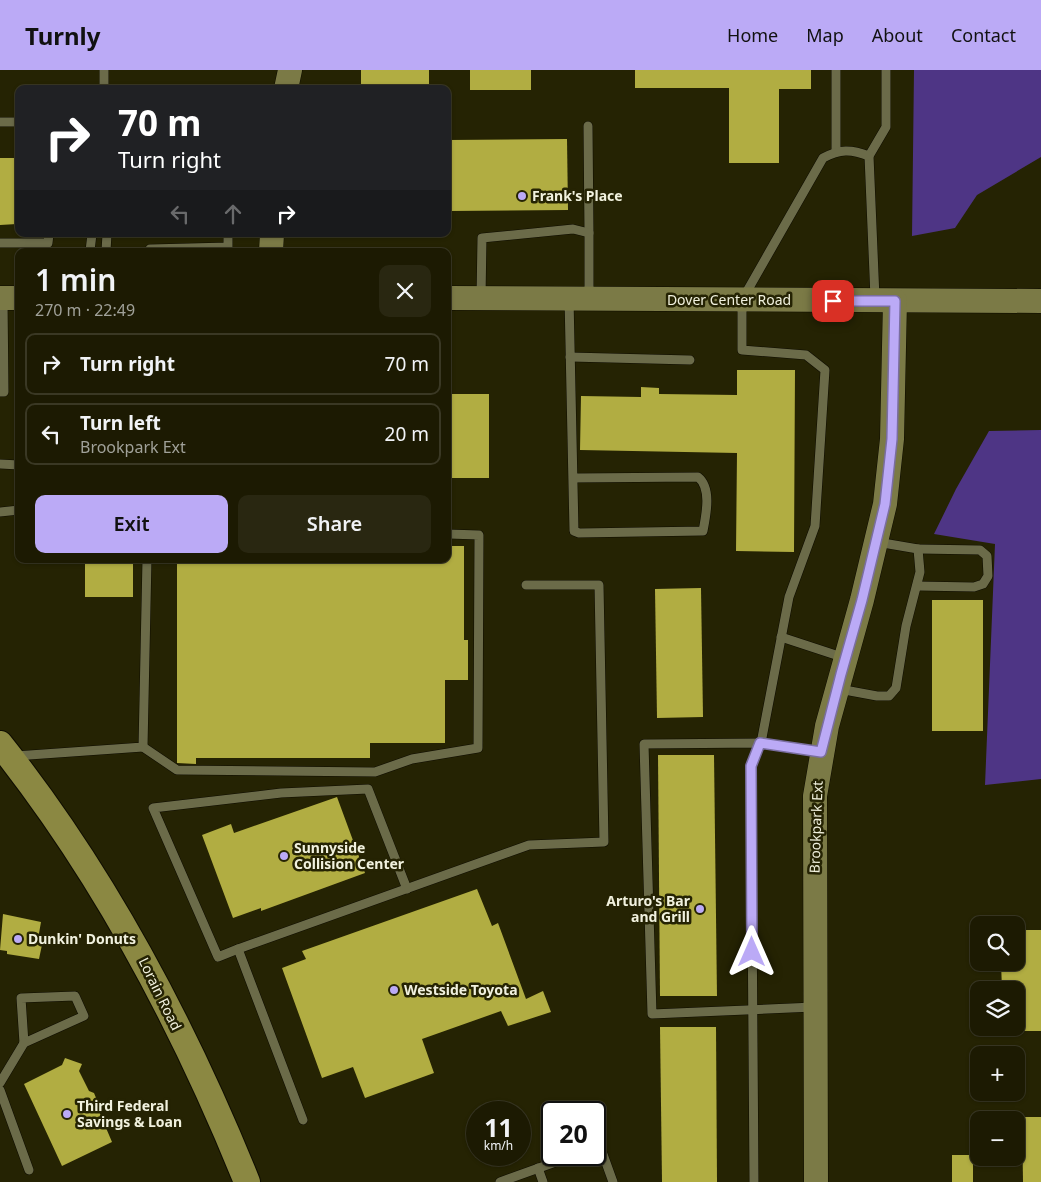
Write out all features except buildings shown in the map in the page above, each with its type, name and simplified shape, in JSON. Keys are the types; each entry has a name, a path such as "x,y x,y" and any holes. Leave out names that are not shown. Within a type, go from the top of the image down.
{"main road":[{"name":"Lorain Road","path":"5,750 75,847 153,974 247,1182"}],"street":[{"path":"287,85 290,70"},
{"name":"Dover Center Road","path":"451,298 1041,301"},
{"name":"Brookpark Ext","path":"816,1182 814,1007 815,796 821,752 877,542 885,504 892,439 885,301"}],"lane":[{"path":"104,70 104,85"},
{"path":"836,70 836,150"},
{"path":"885,301 869,156 886,127 886,70"},
{"path":"0,122 15,122"},
{"path":"573,478 698,477 703,481 706,490 703,531 579,533 574,531 570,357 589,233 588,126"},
{"path":"754,1182 751,766 760,743 789,598 815,526 825,370 806,355 742,350 742,300 812,174 823,158 836,150 855,150 869,156"},
{"path":"481,298 482,238 573,229 589,233"},
{"path":"0,243 48,243 48,237"},
{"path":"189,248 228,247 228,237"},
{"path":"0,392 4,392 7,298"},
{"path":"570,357 690,360"},
{"path":"0,464 15,464"},
{"path":"0,512 15,510"},
{"path":"5,750 143,747 177,770 375,772 412,759 478,748 479,535 451,534"},
{"path":"877,542 918,549 980,550 987,556 988,576 983,584 974,587 917,586"},
{"path":"837,689 877,696 889,696 896,688 906,626 920,572 918,549"},
{"path":"143,747 148,563"},
{"path":"407,889 368,790 281,793 153,808 218,957 238,949 407,889 529,845 604,842 599,585 526,585"},
{"path":"782,637 845,658"},
{"path":"814,1007 753,1008 652,1014 644,744 760,743 821,752"},
{"path":"238,949 302,1120"},
{"path":"0,1082 24,1043 84,1016 75,996 21,998 24,1043"},
{"path":"0,1090 29,1170"},
{"path":"606,1163 613,1182"},
{"path":"500,1182 544,1166"},
{"path":"538,1168 543,1182"}],"shaded area":[{"path":"914,70 1041,70 1041,157 977,195 955,228 912,236"},
{"path":"1041,430 1041,779 985,785 995,544 934,534 956,489 989,431"}],"place":[{"name":"Frank's Place","path":"522,196"},
{"name":"Sunnyside Collision Center","path":"284,856"},
{"name":"Arturo's Bar and Grill","path":"700,909"},
{"name":"Dunkin' Donuts","path":"18,939"},
{"name":"Westside Toyota","path":"394,990"},
{"name":"Third Federal Savings & Loan","path":"67,1114"}],"route":[{"path":"752,952 751,766 760,743 821,752 877,542 889,474 892,439 895,301 833,301"}]}
